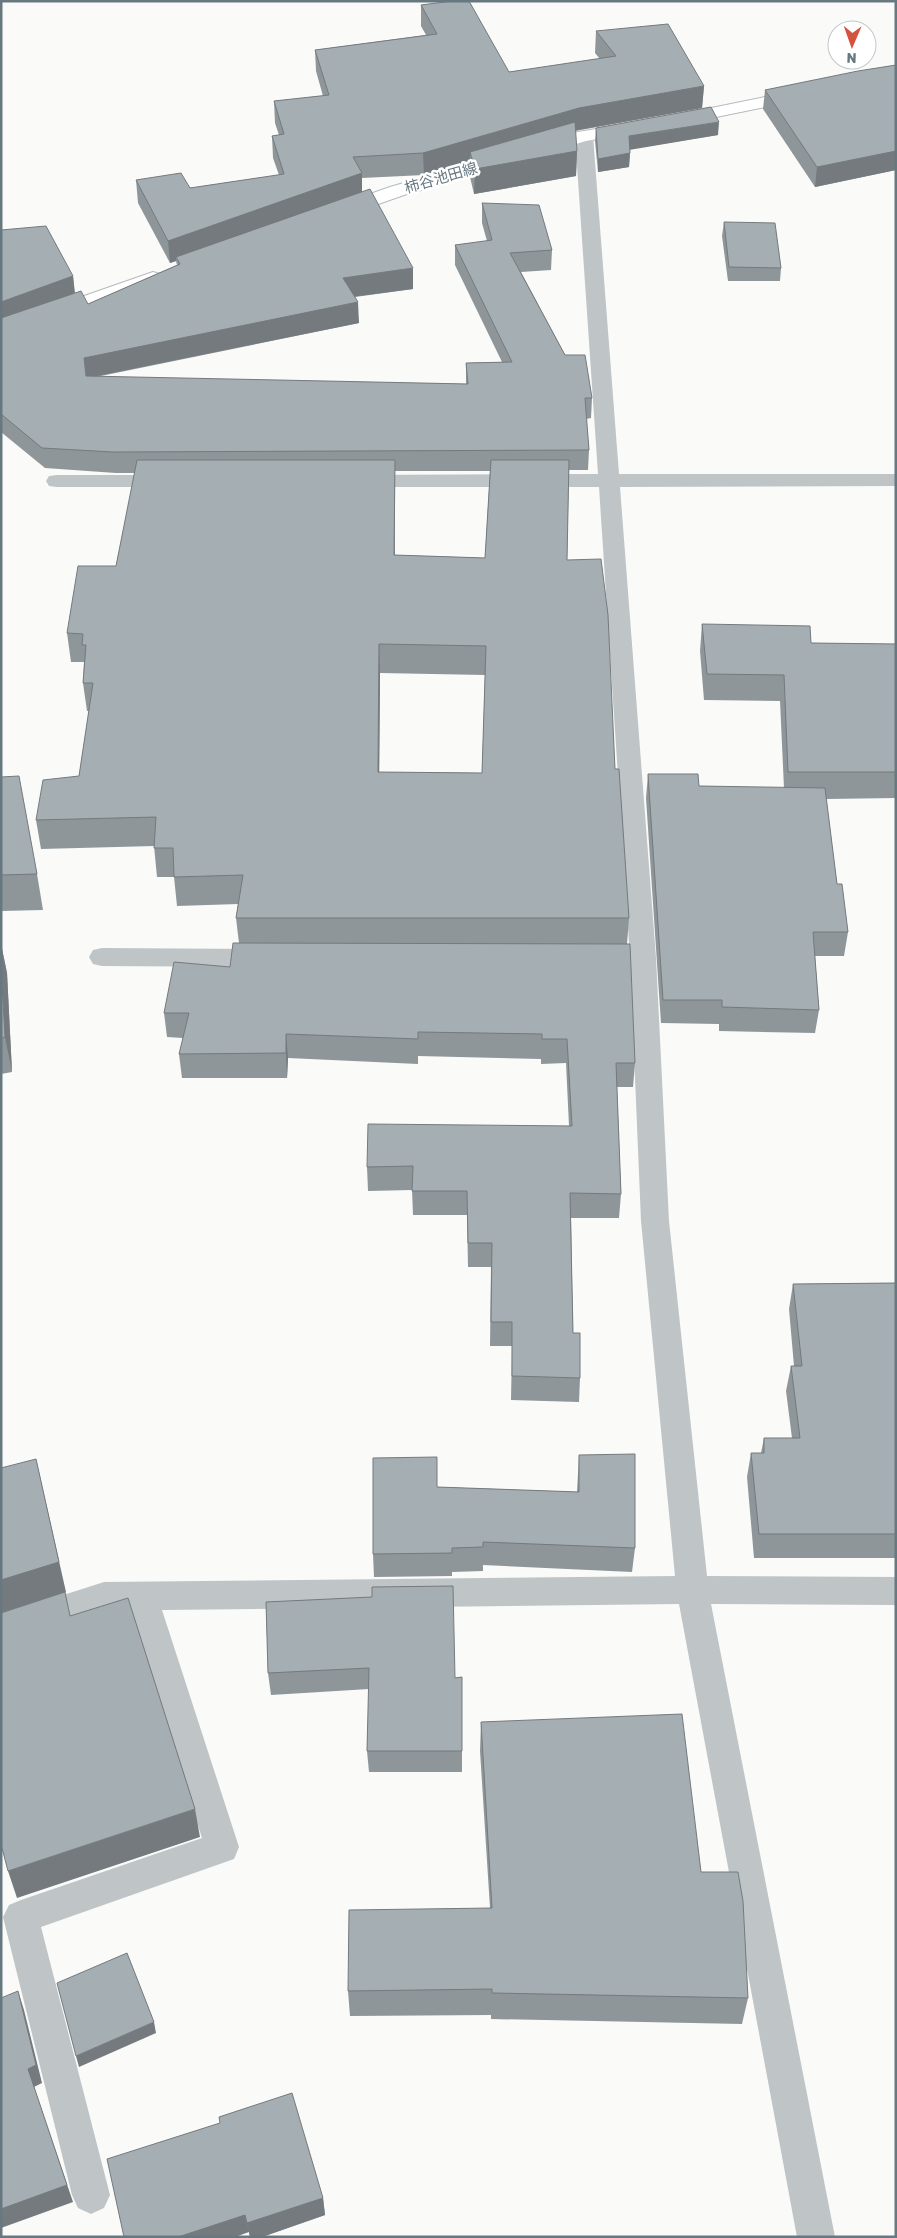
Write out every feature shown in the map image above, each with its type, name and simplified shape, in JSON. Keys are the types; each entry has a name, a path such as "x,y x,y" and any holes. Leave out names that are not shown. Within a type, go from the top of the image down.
{"main road":[{"name":"柿谷池田線","path":"324,217 397,191 584,136 654,124 820,90"},
{"path":"1,332 167,273"}],"street":[{"path":"584,136 610,481 633,958 655,1221 692,1590 816,2237"},
{"path":"333,481 896,480"},
{"path":"57,481 185,481"},
{"path":"102,957 289,958"},
{"path":"1,1630 104,1596 692,1590 896,1591"},
{"path":"91,2195 21,1918 222,1847 142,1596"}],"building":[{"path":"469,1 509,72 616,56 596,31 668,24 704,86 579,108 423,153 353,157 362,173 168,241 136,180 181,173 190,188 284,174 272,136 284,134 274,101 329,95 315,50 437,34 421,5"},
{"path":"896,65 896,151 817,167 765,90 858,71 877,70 877,68"},
{"path":"711,107 719,122 629,136 630,153 598,159 596,128"},
{"path":"575,122 577,151 475,169 470,152"},
{"path":"370,189 413,268 343,278 358,302 84,358 86,376 468,384 466,363 512,362 455,245 492,240 482,203 539,205 552,250 510,253 565,355 585,355 592,398 585,398 589,450 113,452 42,448 1,414 1,318 81,291 88,304 180,264 176,257"},
{"path":"724,222 775,223 781,268 729,267"},
{"path":"46,226 73,276 1,302 1,230"},
{"path":"137,460 395,460 394,555 485,558 491,460 569,460 567,560 601,559 608,615 615,769 619,769 629,918 236,918 243,875 174,877 173,848 154,848 156,817 36,820 43,780 79,776 93,683 83,683 86,645 82,645 83,634 67,633 78,566 116,566","holes":["379,644 486,646 482,773 378,772"]},
{"path":"702,624 810,626 811,643 896,644 896,772 788,772 784,675 707,674"},
{"path":"648,774 698,774 699,786 825,788 837,884 842,884 848,932 813,932 819,1010 722,1007 722,1000 663,1000"},
{"path":"19,776 37,874 1,875 1,777"},
{"path":"233,943 630,944 635,1063 616,1063 621,1194 570,1193 573,1333 580,1333 580,1378 512,1376 512,1322 491,1322 492,1243 468,1243 467,1191 412,1191 413,1166 367,1167 368,1124 572,1126 567,1039 542,1039 542,1034 418,1032 418,1039 286,1034 286,1053 179,1054 189,1013 164,1013 174,962 230,967"},
{"path":"1,964 5,1037 1,1038"},
{"path":"896,1283 896,1534 759,1534 751,1453 764,1453 764,1438 800,1438 791,1366 802,1366 793,1284"},
{"path":"635,1454 635,1548 483,1542 483,1547 452,1548 452,1553 373,1554 373,1458 437,1457 437,1487 579,1492 579,1455"},
{"path":"36,1459 59,1562 1,1580 1,1468"},
{"path":"453,1586 455,1678 462,1677 462,1751 367,1751 369,1668 268,1673 266,1602 372,1597 372,1587"},
{"path":"65,1592 70,1616 128,1598 195,1809 8,1871 1,1844 1,1613"},
{"path":"682,1714 701,1872 738,1872 743,1901 748,1998 492,1993 492,1989 348,1991 349,1910 492,1908 481,1722"},
{"path":"127,1953 154,2022 76,2056 57,1983"},
{"path":"18,1991 36,2065 28,2069 67,2185 1,2209 1,1998"},
{"path":"292,2093 323,2198 247,2223 245,2215 178,2237 124,2237 107,2159 220,2123 219,2117"}]}
